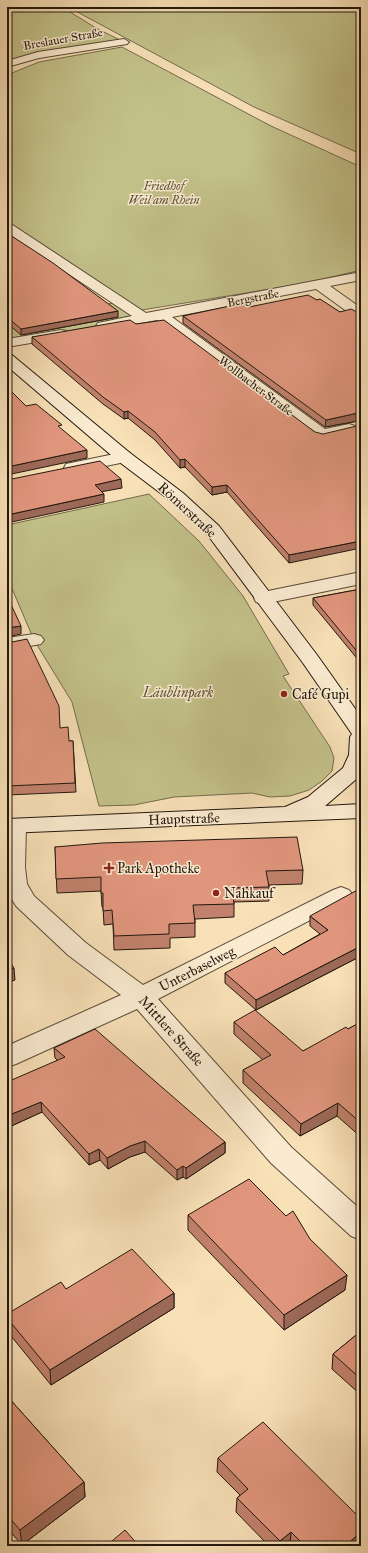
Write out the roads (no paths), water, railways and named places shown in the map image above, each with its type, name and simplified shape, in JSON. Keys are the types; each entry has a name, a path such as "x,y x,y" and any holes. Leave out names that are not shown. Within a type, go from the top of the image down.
{"street":[{"name":"Breslauer Straße","path":"7,64 38,55 124,42"},
{"path":"7,227 144,318"},
{"name":"Bergstraße","path":"91,328 361,276"},
{"path":"319,285 361,315"},
{"path":"347,305 361,302"},
{"name":"Wollbacher Straße","path":"160,315 322,435 358,427"},
{"path":"7,343 76,331"},
{"name":"Römerstraße","path":"7,358 124,457 177,497 212,530 310,659 361,732"},
{"path":"54,472 124,457"},
{"path":"263,598 361,578"},
{"path":"7,644 34,640"},
{"path":"285,814 316,802 353,771 360,755 361,737"},
{"name":"Hauptstraße","path":"11,826 361,811"},
{"name":"Mittlere Straße","path":"11,826 14,879 15,884 25,901 77,949 142,998 281,1155 361,1228"},
{"name":"Unterbaselweg","path":"7,1057 142,998 341,895"}],"place":[{"name":"Café Gupi","path":"284,694"},
{"name":"Park Apotheke","path":"109,868"},
{"name":"Nahkauf","path":"216,893"}],"park label":[{"name":"Friedhof Weil am Rhein","path":"164,193"},
{"name":"Läublinpark","path":"178,692"}]}
